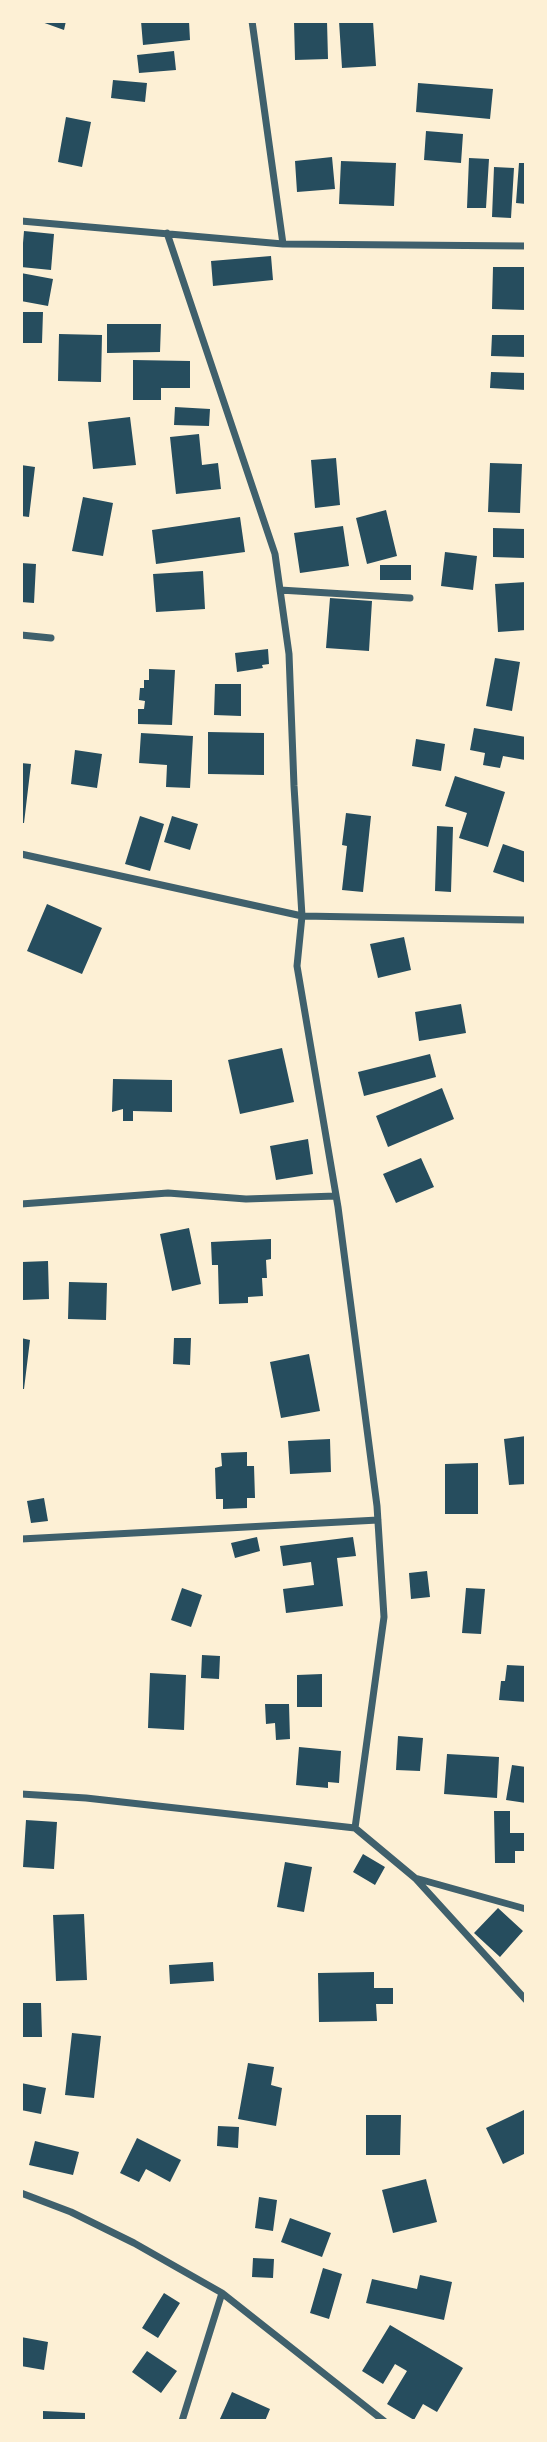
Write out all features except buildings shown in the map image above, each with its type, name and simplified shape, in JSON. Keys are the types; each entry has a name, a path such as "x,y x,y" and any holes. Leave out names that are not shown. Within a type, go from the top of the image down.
{"street":[{"path":"252,21 283,243"},
{"path":"21,221 283,243 526,246"},
{"path":"167,233 275,554 289,654 302,916 297,966 336,1196 378,1520 384,1617 355,1828"},
{"path":"280,590 410,598"},
{"path":"21,635 51,638"},
{"path":"21,853 302,916 526,920"},
{"path":"21,1204 168,1193 246,1199 336,1196"},
{"path":"21,1539 378,1520"},
{"path":"21,1794 86,1798 355,1828 415,1878 526,2000"},
{"path":"415,1878 526,1909"},
{"path":"21,2193 71,2212 134,2243 222,2293 384,2421"},
{"path":"182,2421 222,2293"}]}
